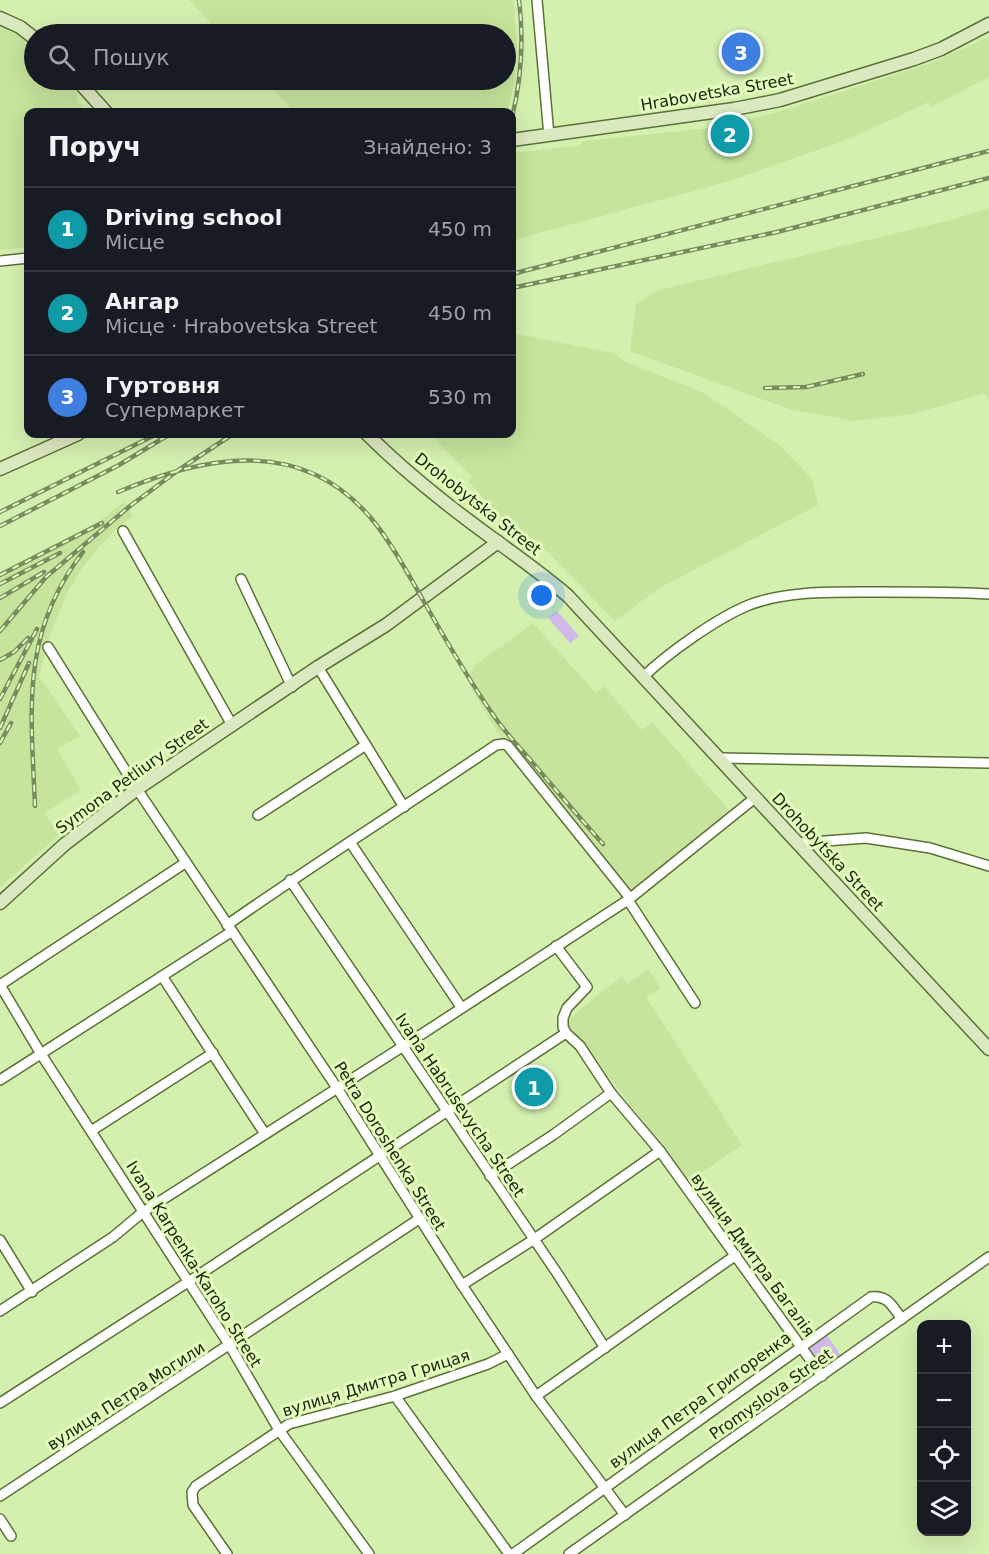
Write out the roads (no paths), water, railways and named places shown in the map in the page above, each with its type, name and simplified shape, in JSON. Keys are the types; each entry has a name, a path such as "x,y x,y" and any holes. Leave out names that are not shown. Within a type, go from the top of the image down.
{"main road":[{"path":"0,18 24,30"},
{"name":"Hrabovetska Street","path":"516,140 723,111 780,100 914,59 941,49 989,24"},
{"path":"86,90 102,108"},
{"path":"0,469 69,438"},
{"name":"Drohobytska Street","path":"371,438 401,465 498,542 548,578 568,596 989,1049"},
{"name":"Symona Petliury Street","path":"0,903 65,844 137,789 292,687 318,667 386,626 498,542"}],"street":[{"path":"537,0 549,136"},
{"path":"0,261 24,258"},
{"path":"123,531 232,725"},
{"path":"241,579 292,687"},
{"path":"644,677 656,664 727,616 750,605 773,598 824,592 989,594"},
{"name":"Petra Doroshenka Street","path":"48,647 185,863 337,1088 418,1219 536,1396 625,1515"},
{"path":"318,667 404,807"},
{"path":"0,1080 162,976 229,929 290,880 496,745 504,744 508,746 629,899 695,1003"},
{"path":"258,815 366,746"},
{"path":"719,758 989,763"},
{"path":"0,1311 113,1237 143,1212 629,899 756,797"},
{"path":"798,843 866,838 930,848 989,866"},
{"path":"350,842 461,1007"},
{"path":"0,985 185,863"},
{"name":"Ivana Habrusevycha Street","path":"290,880 557,1273 605,1348"},
{"path":"0,1403 566,1033 563,1018 567,1008 587,987 556,946"},
{"path":"162,976 265,1134"},
{"name":"Ivana Karpenka-Karoho Street","path":"0,985 41,1054 230,1346 279,1430 369,1554"},
{"name":"вулиця Дмитра Багалія","path":"566,1033 580,1046 611,1093 660,1151 822,1377"},
{"path":"91,1131 213,1053"},
{"path":"490,1176 553,1135 611,1093"},
{"path":"462,1285 533,1240 660,1151"},
{"name":"вулиця Петра Могили","path":"0,1496 230,1346 418,1219"},
{"path":"0,1240 32,1292"},
{"path":"536,1396 736,1255"},
{"name":"Promyslova Street","path":"569,1554 989,1257"},
{"name":"вулиця Петра Григоренка","path":"511,1554 870,1297 880,1296 887,1300 902,1319"},
{"name":"вулиця Дмитра Грицая","path":"227,1554 193,1505 192,1492 196,1486 289,1424 395,1396 488,1364 508,1354"},
{"path":"395,1396 511,1554"},
{"path":"0,1519 11,1536"}],"railway":[{"path":"514,108 521,59 519,0"},
{"path":"516,273 989,151"},
{"path":"516,287 777,232 989,178"},
{"path":"765,388 806,387 863,374"},
{"path":"0,512 149,438"},
{"path":"0,526 119,465 163,438"},
{"path":"0,631 46,577 130,506 227,438"},
{"path":"118,492 186,469 221,462 254,461 287,465 318,476 348,495 375,523 388,542 457,659 498,722 603,844"},
{"path":"0,575 102,523"},
{"path":"35,806 32,705 39,643 48,613 63,582 83,552"},
{"path":"0,584 60,553"},
{"path":"0,598 44,572"},
{"path":"0,699 37,629"},
{"path":"0,660 14,652 28,638"},
{"path":"0,728 29,663"},
{"path":"0,743 11,723"}],"place":[{"name":"Гуртовня","path":"741,52"},
{"name":"Ангар","path":"730,134"},
{"name":"Driving school","path":"534,1087"}]}
